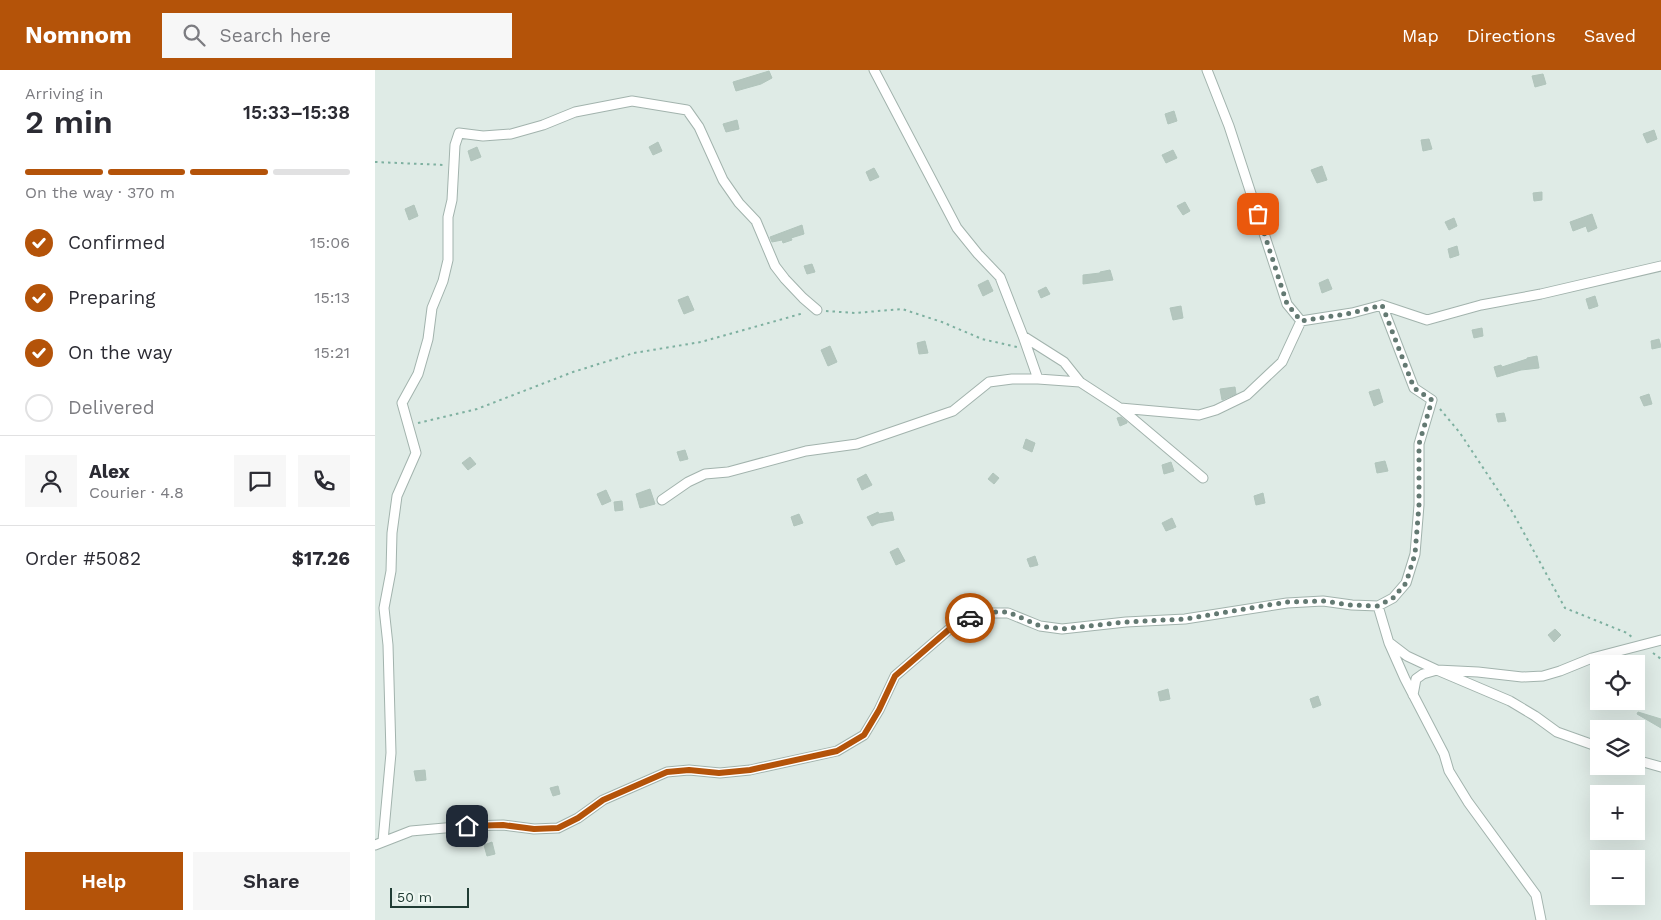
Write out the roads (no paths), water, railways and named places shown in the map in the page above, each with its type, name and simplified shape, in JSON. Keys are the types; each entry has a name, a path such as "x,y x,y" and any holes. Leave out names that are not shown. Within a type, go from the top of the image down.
{"street":[{"path":"874,70 957,228 978,254 1000,276 1038,379"},
{"path":"1207,70 1229,126 1287,304 1301,321"},
{"path":"817,310 791,285 775,266 756,221 739,203 723,180 699,127 687,110 632,101 575,112 511,134 483,136 459,133 455,145 453,165 448,260 443,281 432,308 428,338 418,374 402,403 416,453 397,496 392,533 391,571 384,608 388,645 391,752 379,843 411,831 467,826 503,825 534,829 558,828 578,818 603,800 667,772 689,770 719,773 750,770 837,751 864,735 879,710 895,676 953,626 982,612 1008,612 1040,626 1062,629 1126,622 1185,619 1287,602 1323,601 1378,606 1393,598 1406,583 1415,554 1419,505 1419,444 1432,400 1414,388 1382,305"},
{"path":"1301,321 1352,313 1382,305 1427,320 1481,305 1541,294 1661,266"},
{"path":"1120,408 1199,415 1216,410 1247,395 1282,362 1301,321"},
{"path":"1023,336 1064,362 1081,382 1120,408 1203,478"},
{"path":"662,500 688,482 705,474 728,472 806,451 857,444 953,411 989,382 1012,379 1038,379 1081,382"},
{"path":"1378,606 1389,643 1443,754 1449,771 1468,802 1536,895 1541,920"},
{"path":"1413,695 1416,679 1423,674 1437,670 1522,677 1543,676 1592,658 1661,640"},
{"path":"1389,643 1407,656 1510,701 1557,732 1590,744"},
{"path":"1645,763 1661,767"}]}
